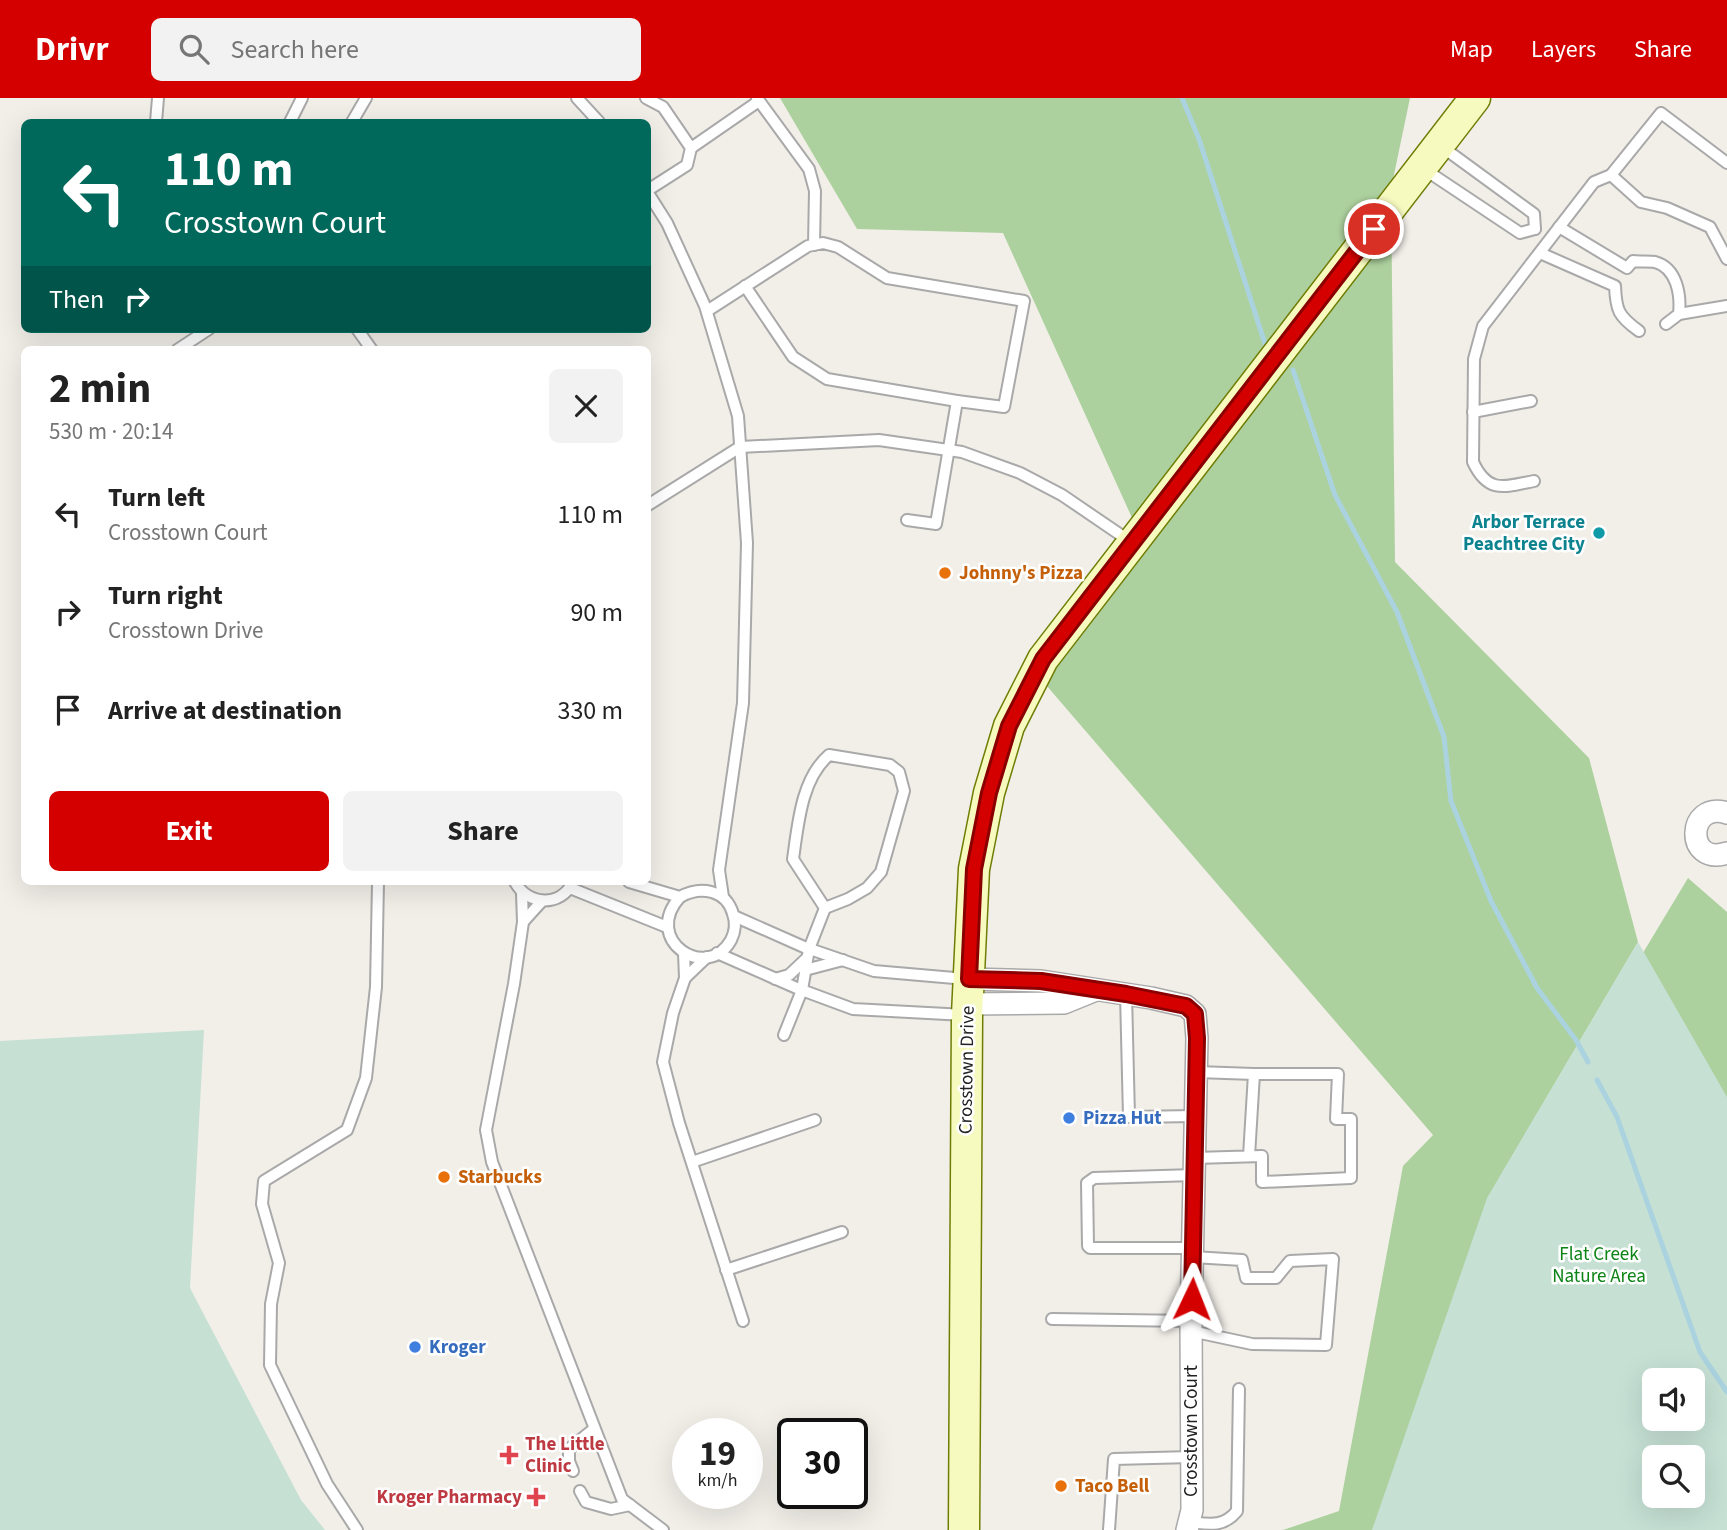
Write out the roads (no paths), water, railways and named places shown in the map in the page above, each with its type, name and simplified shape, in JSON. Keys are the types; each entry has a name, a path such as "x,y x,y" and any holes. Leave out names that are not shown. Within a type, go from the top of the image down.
{"street":[{"name":"Crosstown Drive","path":"964,1530 968,999 974,869 989,793 1009,726 1043,659 1475,98"},
{"path":"1727,813 1720,811 1706,814 1700,819 1695,832 1704,852 1718,856 1727,853"},
{"name":"Crosstown Court","path":"968,999 1041,981 1186,1006 1195,1014 1197,1072 1191,1326 1192,1510 1188,1526"}],"lane":[{"path":"156,119 158,98"},
{"path":"292,119 302,98"},
{"path":"354,119 366,98"},
{"path":"577,98 596,119"},
{"path":"646,98 663,107 691,148"},
{"path":"651,189 687,165 691,148 758,99 808,169 815,191 814,245"},
{"path":"1534,481 1502,488 1480,477 1473,462 1474,359 1483,327 1594,182 1611,175 1661,113 1727,163"},
{"path":"1430,156 1520,233 1535,229"},
{"path":"1430,156 1534,214 1535,229 1549,240"},
{"path":"1611,175 1641,202 1667,208 1710,227 1727,259"},
{"path":"651,196 667,223 707,311 738,416 747,543 743,703 719,870 723,897"},
{"path":"1559,228 1627,268"},
{"path":"707,311 745,286 808,246 823,243 838,247 887,278 1024,301 1004,407 827,379 793,357 745,286"},
{"path":"1539,253 1615,286"},
{"path":"1639,331 1616,309 1615,286 1633,261 1657,262 1672,274 1681,296 1679,314"},
{"path":"1666,324 1679,314 1727,306"},
{"path":"183,346 203,333"},
{"path":"907,520 936,524 957,401"},
{"path":"1473,412 1531,401"},
{"path":"651,503 740,447 879,440 962,453 1020,473 1062,495 1131,542"},
{"path":"829,755 890,765 899,772 904,791 881,872 867,888 848,900 825,908 793,859 799,818 813,773 829,755"},
{"path":"702,890 719,870"},
{"path":"357,1530 327,1484 270,1366 271,1304 279,1263 262,1203 264,1181 347,1130 366,1079 376,987 378,885"},
{"path":"517,885 531,899 542,901 563,896 572,885 667,927"},
{"path":"639,885 681,897"},
{"path":"685,978 712,955 726,947 735,927 730,906 723,897 713,891 702,890 691,891 681,897 668,916 667,927 676,946 684,953 699,957 712,955 853,1009 968,999"},
{"path":"522,892 523,922 514,984 486,1130 492,1162 622,1499 663,1530"},
{"path":"523,922 542,901"},
{"path":"784,1035 802,990 809,953 825,908"},
{"path":"734,916 809,953 843,960 968,999"},
{"path":"684,953 685,978 673,1013 663,1062 743,1321"},
{"path":"775,979 789,975 809,953"},
{"path":"806,970 843,960"},
{"path":"1126,994 1129,1117 1196,1116"},
{"path":"1052,1319 1191,1326 1252,1345 1326,1345 1333,1259 1290,1261 1276,1278 1246,1278 1242,1259 1194,1253 1088,1247 1087,1183 1094,1178 1195,1167 1249,1156 1262,1156 1262,1182 1350,1178 1351,1119 1336,1119 1338,1074 1197,1072"},
{"path":"1249,1156 1254,1074"},
{"path":"692,1162 815,1119"},
{"path":"726,1270 842,1232"},
{"path":"1188,1526 1230,1520 1237,1511 1239,1390"},
{"path":"573,1471 569,1461 569,1449 594,1429"},
{"path":"1109,1530 1114,1459 1192,1457"},
{"path":"580,1491 586,1502 611,1509 630,1505"}],"waterway":[{"path":"1182,98 1199,139 1267,350"},
{"path":"1293,370 1335,495 1397,612 1444,737 1451,801 1491,901 1537,988 1576,1040 1588,1062"},
{"path":"1597,1080 1617,1117 1700,1352 1727,1392"}],"place":[{"name":"Arbor Terrace Peachtree City","path":"1599,533"},
{"name":"Johnny's Pizza","path":"945,573"},
{"name":"Pizza Hut","path":"1069,1118"},
{"name":"Starbucks","path":"444,1177"},
{"name":"Kroger","path":"415,1347"},
{"name":"The Little Clinic","path":"509,1455"},
{"name":"Taco Bell","path":"1061,1486"},
{"name":"Kroger Pharmacy","path":"536,1497"}],"park label":[{"name":"Flat Creek Nature Area","path":"1599,1265"}]}
